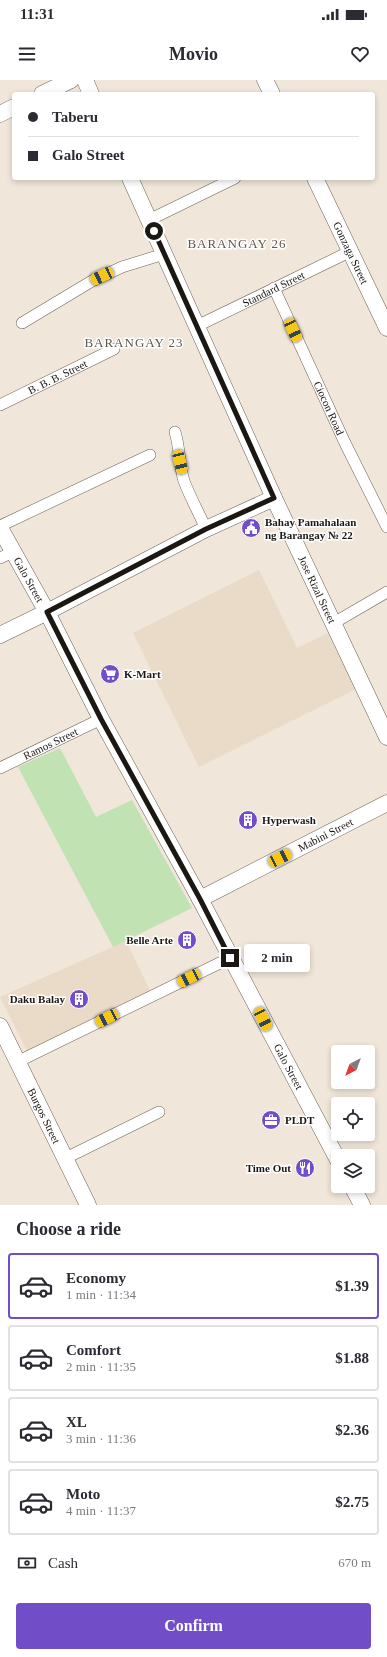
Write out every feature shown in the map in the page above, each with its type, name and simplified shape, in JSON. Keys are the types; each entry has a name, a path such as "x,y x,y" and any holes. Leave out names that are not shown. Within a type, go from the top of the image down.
{"street":[{"path":"46,92 71,80"},
{"path":"85,80 90,92"},
{"path":"265,80 271,92"},
{"path":"0,114 12,108"},
{"name":"Jose Rizal Street","path":"131,180 274,498 332,624 387,737"},
{"path":"150,220 231,180"},
{"name":"Gonzaga Street","path":"316,180 387,328"},
{"name":"Standard Street","path":"197,326 350,252"},
{"path":"22,322 92,281 122,267 164,254"},
{"name":"Ciocon Road","path":"274,288 345,443 387,527"},
{"name":"B. B. B. Street","path":"0,405 114,349"},
{"path":"176,432 179,445 180,462 185,481 206,529"},
{"path":"0,527 150,454"},
{"path":"0,635 206,529 274,498"},
{"name":"Galo Street","path":"0,527 6,555 47,612 101,719 200,899 332,1149"},
{"path":"332,624 387,592"},
{"name":"Ramos Street","path":"0,768 101,719"},
{"name":"Mabini Street","path":"200,899 387,803"},
{"path":"17,1062 230,958"},
{"name":"Burgos Street","path":"0,1026 88,1205"},
{"path":"66,1158 159,1112"},
{"path":"356,1193 362,1205"}],"shaded area":[{"path":"259,570 297,648 328,633 356,689 199,767 133,633"},
{"path":"126,941 151,993 28,1053 0,997"}],"green space":[{"path":"60,748 96,817 132,800 192,908 113,947 18,767"}],"place":[{"name":"Bahay Pamahalaan ng Barangay № 22","path":"251,528"},
{"name":"K-Mart","path":"110,674"},
{"name":"Hyperwash","path":"248,820"},
{"name":"Belle Arte","path":"187,940"},
{"name":"Daku Balay","path":"79,999"},
{"name":"PLDT","path":"271,1120"},
{"name":"Time Out","path":"305,1168"}],"district":[{"name":"BARANGAY 26","path":"237,243"},
{"name":"BARANGAY 23","path":"134,342"}],"route":[{"path":"154,231 274,498 206,529 47,612 101,719 200,899 230,958"}]}
